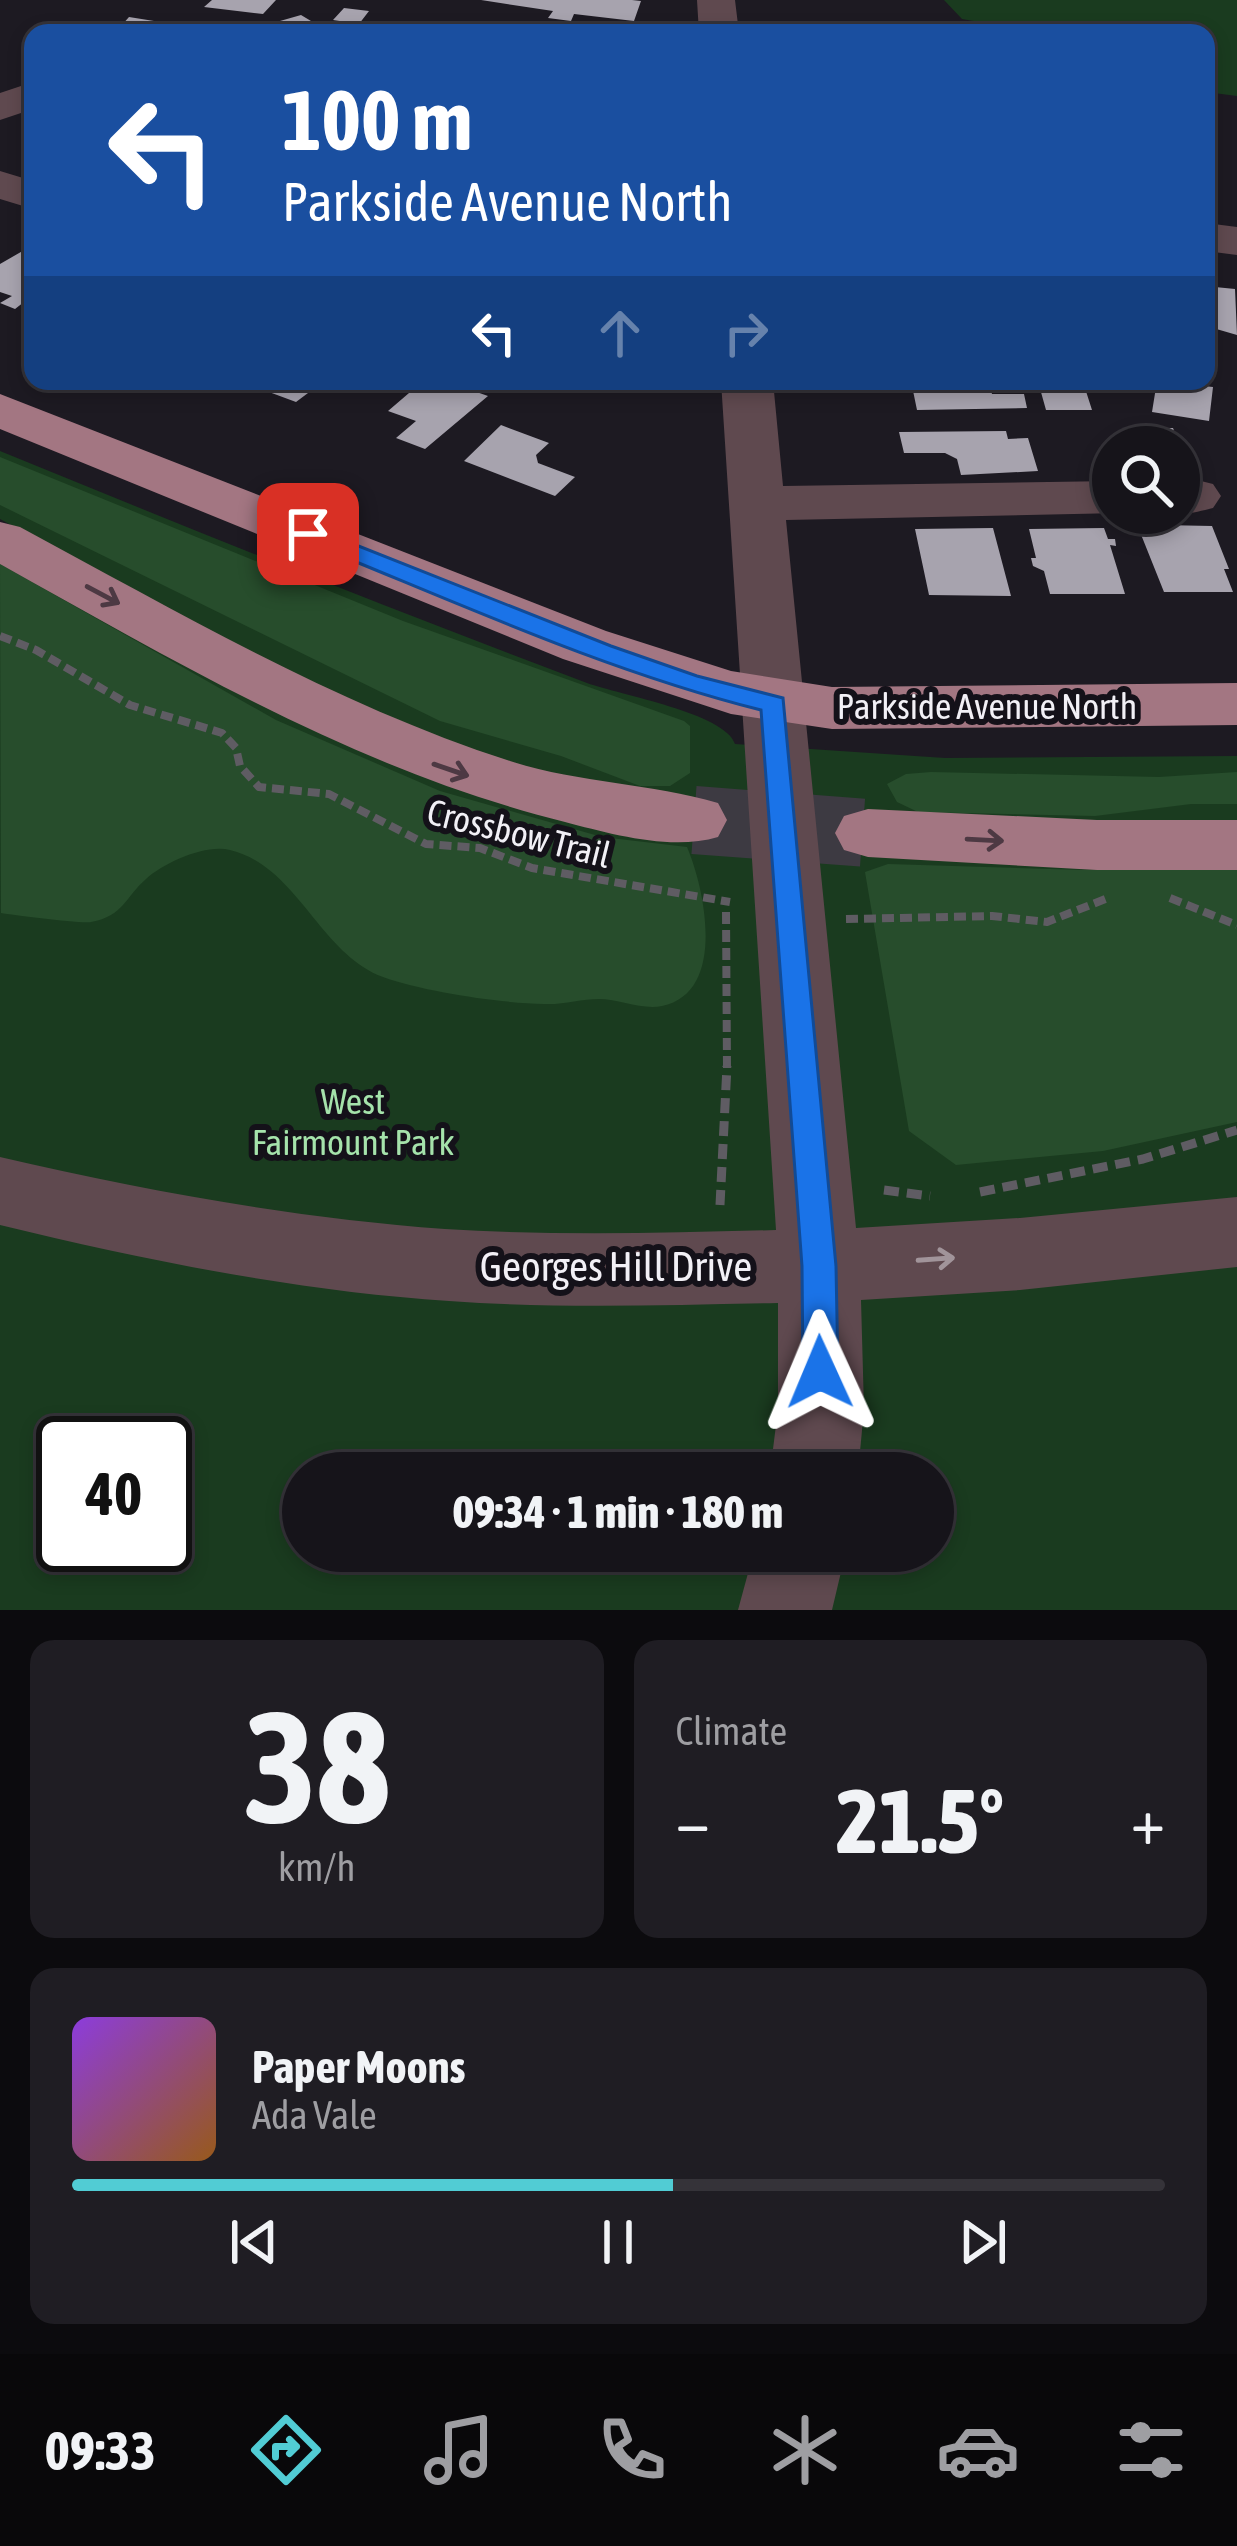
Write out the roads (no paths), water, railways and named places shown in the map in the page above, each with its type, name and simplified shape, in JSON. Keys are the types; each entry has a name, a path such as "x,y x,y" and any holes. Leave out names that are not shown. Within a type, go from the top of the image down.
{"main road":[{"name":"Parkside Avenue North","path":"0,410 602,652 691,683 777,730 941,709 1237,704"},
{"path":"0,540 271,685 435,764 536,796 694,820"},
{"path":"868,833 1096,845 1237,845"}],"street":[{"path":"748,390 819,1266 821,1409 816,1452"},
{"path":"757,502 1092,498"},
{"name":"Georges Hill Drive","path":"0,1191 188,1230 422,1263 542,1268 819,1266 1114,1248 1237,1232"},
{"path":"785,1610 795,1572"}],"tunnel":[{"path":"694,820 868,833"}],"park label":[{"name":"West Fairmount Park","path":"353,1122"}]}
